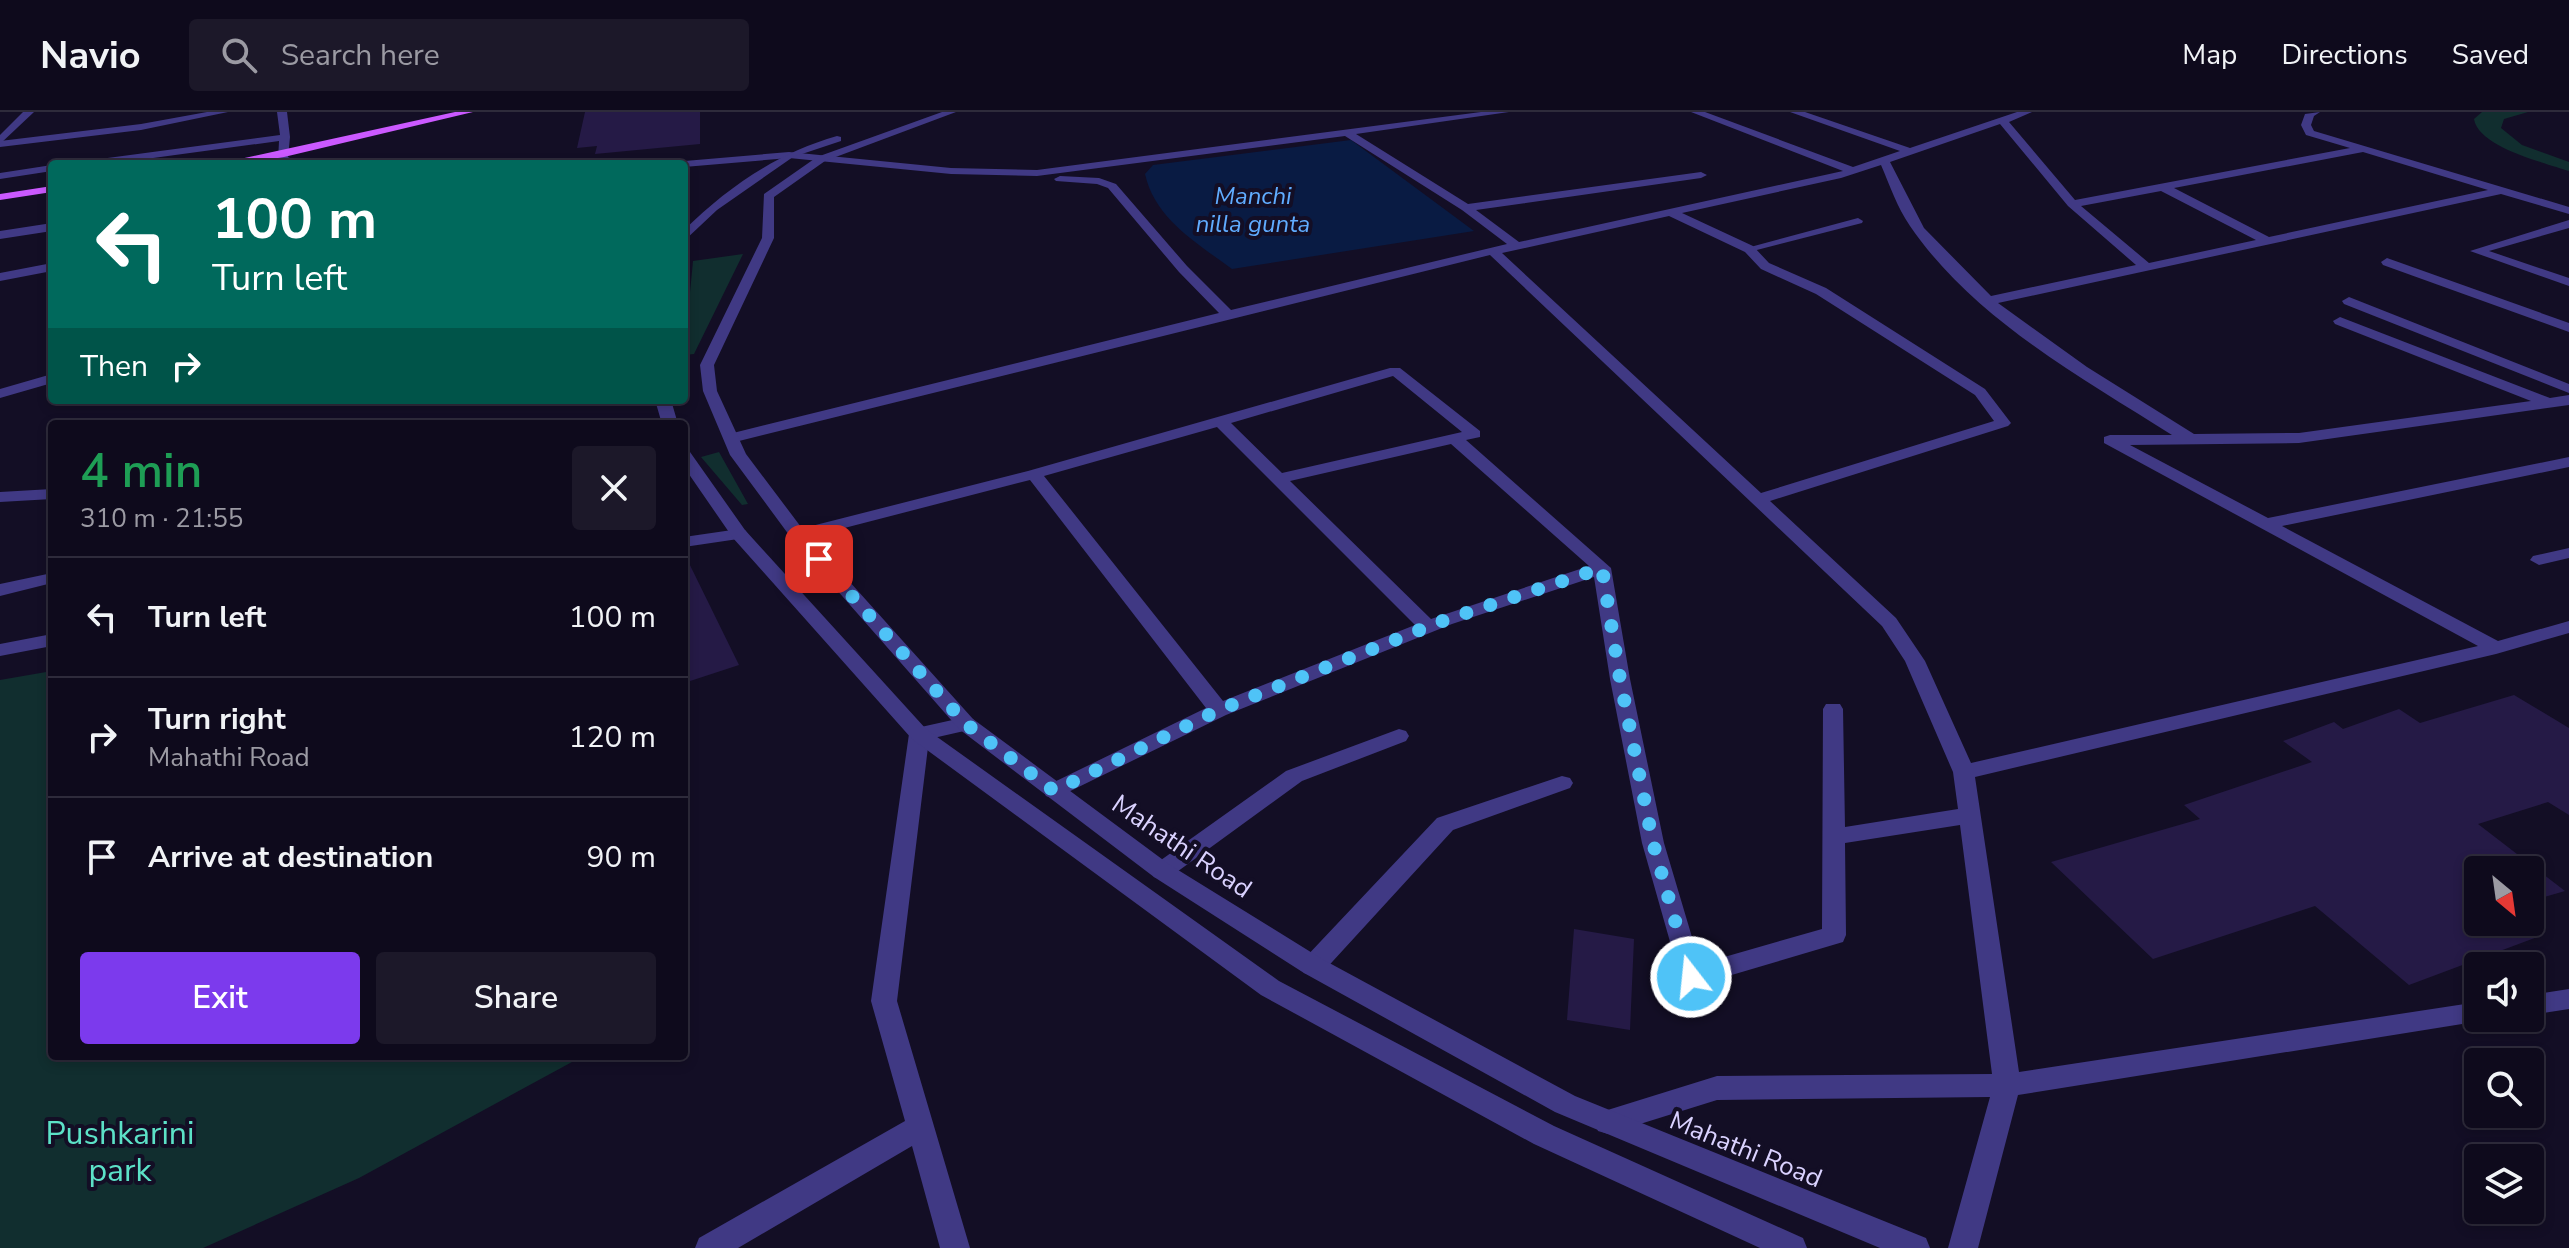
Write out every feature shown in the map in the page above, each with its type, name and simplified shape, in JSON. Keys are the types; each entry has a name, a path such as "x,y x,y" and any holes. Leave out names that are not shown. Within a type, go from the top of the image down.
{"main road":[{"path":"266,160 468,112"},
{"path":"252,160 486,112"},
{"path":"0,200 48,193"}],"street":[{"path":"0,142 29,112"},
{"path":"0,142 141,127 223,112"},
{"path":"282,112 285,137 283,156 290,160"},
{"path":"688,233 713,208 789,155 922,112"},
{"name":"Mahathi Road","path":"951,112 821,159 768,196 768,238 707,365 710,391 738,455 798,535 966,724 1162,871 1313,966 1565,1104 1915,1248"},
{"path":"688,163 789,155 951,171 1037,173 1504,112"},
{"path":"1696,112 1853,171"},
{"path":"1795,112 1912,152"},
{"path":"731,438 1227,313 1853,171 2027,112"},
{"path":"2315,112 2310,114 2306,125 2310,133 2569,211"},
{"path":"2002,120 2072,204 2145,266"},
{"path":"1347,133 1466,208 1517,246"},
{"path":"115,160 285,137"},
{"path":"2072,204 2363,149"},
{"path":"1884,160 1920,231 1987,301 2081,370 2190,439"},
{"path":"0,176 48,169"},
{"path":"1037,173 1054,178 1099,181 1112,186 1183,269 1227,313"},
{"path":"1466,208 1701,175"},
{"path":"2165,188 2265,240"},
{"path":"1987,301 2501,191"},
{"path":"1670,212 1749,249 1768,269 1821,291 1980,392 2003,423 1759,499"},
{"path":"2569,224 2476,251 2569,282"},
{"path":"0,235 48,228"},
{"path":"1493,251 1889,622 1915,661 1964,772 2007,1085 1963,1248"},
{"path":"2387,262 2569,328"},
{"path":"0,277 48,268"},
{"path":"2349,301 2569,389"},
{"path":"2340,321 2551,404"},
{"path":"798,535 1034,474 1395,371 1474,434 1279,479"},
{"path":"0,394 48,379"},
{"path":"2496,648 2110,440 2299,438 2569,400"},
{"path":"1219,420 1428,627"},
{"path":"1454,438 1602,568 1620,679 1653,843 1691,977 1834,935 1833,709"},
{"path":"688,461 739,534 919,734 1270,988 1544,1135 1792,1248"},
{"path":"2265,524 2569,462"},
{"path":"1034,474 1219,710"},
{"path":"0,497 48,494"},
{"path":"688,541 739,534"},
{"path":"2539,560 2569,553"},
{"path":"1054,791 1219,710 1428,627 1602,568"},
{"path":"0,590 48,579"},
{"path":"1964,772 2496,648 2569,627"},
{"path":"0,650 48,641"},
{"path":"919,734 966,724"},
{"path":"919,734 884,1001 955,1248"},
{"path":"1162,871 1294,776 1399,736"},
{"path":"1313,966 1445,824 1562,783"},
{"path":"1833,837 1970,815"},
{"path":"2544,1003 2569,999"},
{"path":"1608,1122 1717,1088 2007,1085 2464,1015"},
{"path":"1544,1135 1565,1104"},
{"path":"710,1248 920,1127"}],"lane":[{"path":"1749,249 1858,221"}],"green space":[{"path":"2482,112 2528,112 2504,119 2501,128 2522,145 2569,162 2569,171 2499,146 2487,138 2474,119"},
{"path":"743,254 694,354 688,355 688,313 693,261"},
{"path":"719,452 748,504 742,505 701,457"},
{"name":"Pushkarini park","path":"48,672 48,1060 576,1060 359,1178 203,1248 0,1248 0,680"}],"water":[{"name":"Manchi nilla gunta","path":"1351,140 1474,231 1232,269 1168,217 1150,190 1145,174 1153,165"}],"building":[{"path":"585,112 700,112 700,144 595,154 597,146 577,148"},
{"path":"688,561 739,665 688,682"},
{"path":"2514,695 2569,728 2569,815 2548,802 2478,824 2520,856 2464,856 2464,936 2540,936 2497,952 2464,952 2464,964 2409,985 2315,906 2153,959 2051,862 2200,819 2184,805 2312,762 2283,741 2334,722 2343,729 2399,709 2420,723"},
{"path":"2544,875 2565,891 2544,897"},
{"path":"1574,929 1634,939 1630,1030 1567,1020"}],"route":[{"path":"819,559 966,724 1054,791 1219,710 1445,620 1602,568 1620,679 1653,843 1691,977"}]}
